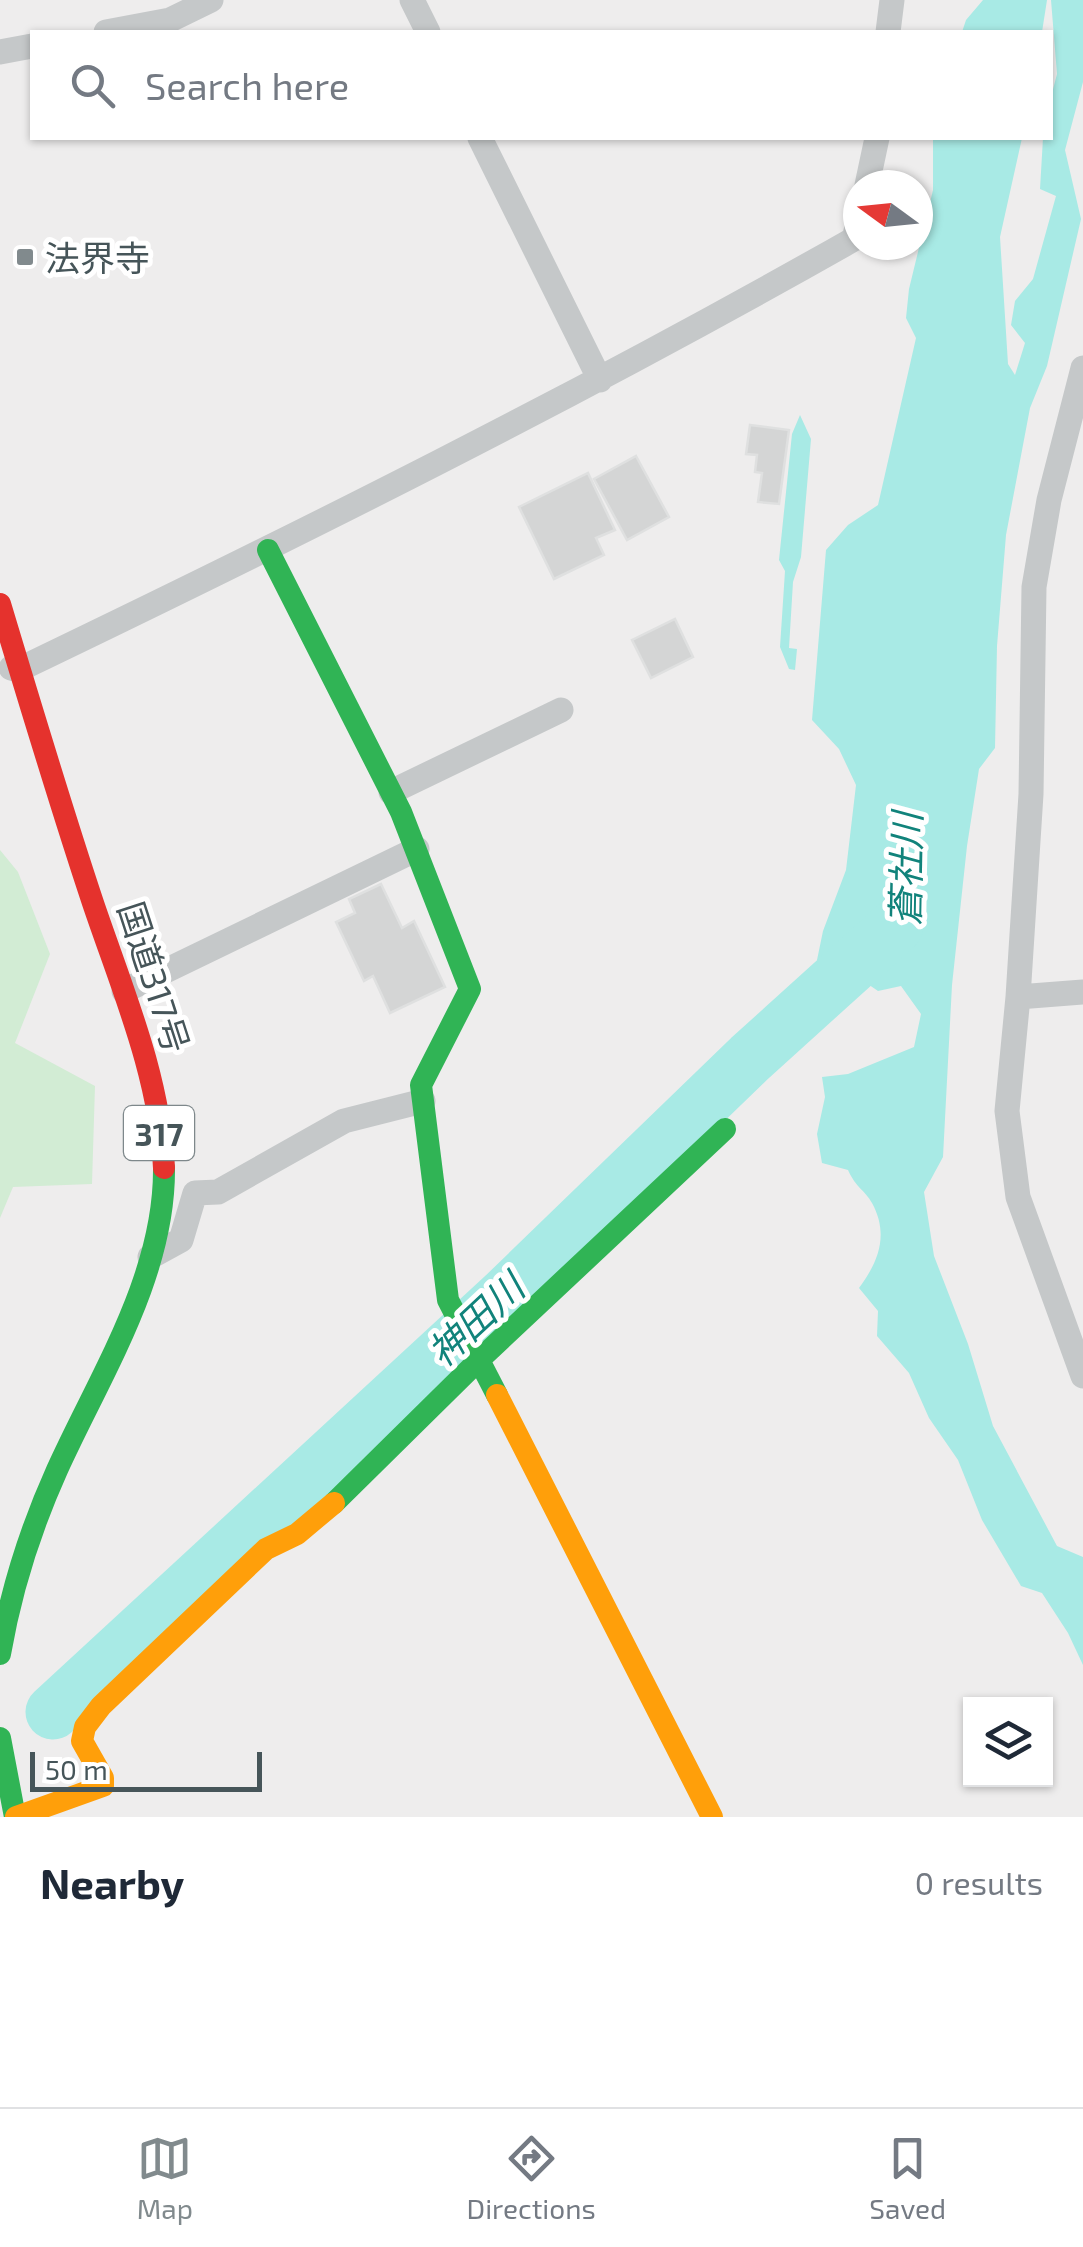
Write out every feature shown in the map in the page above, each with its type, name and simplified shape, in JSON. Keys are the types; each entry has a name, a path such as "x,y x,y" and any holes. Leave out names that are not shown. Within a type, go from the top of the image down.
{"main road":[{"path":"268,550 417,848 470,989 422,1085 448,1300 702,1814"},
{"name":"国道317号","path":"0,604 9,667 124,991 155,1094 164,1178 150,1257 128,1319 34,1523 2,1624 0,1654"},
{"path":"0,1738 15,1817 103,1786 82,1741 85,1726 101,1706 266,1549 297,1534 324,1513 479,1360 725,1128"}],"street":[{"path":"117,30 170,20 211,0"},
{"path":"412,0 427,30"},
{"path":"888,30 892,0"},
{"path":"0,52 30,46"},
{"path":"481,140 600,380"},
{"path":"870,170 876,140"},
{"path":"9,667 268,550 600,380 843,245"},
{"path":"1083,368 1049,500 1034,587 1031,794 1007,1112 1018,1198 1083,1376"},
{"path":"391,792 562,710"},
{"path":"124,991 417,848"},
{"path":"1018,997 1083,992"},
{"path":"150,1257 181,1240 194,1193 218,1192 344,1121 423,1100"}],"green space":[{"path":"0,850 18,872 50,954 15,1043 95,1086 92,1184 13,1187 0,1218"}],"water":[{"path":"983,0 1047,0 1042,30 963,30"},
{"name":"蒼社川","path":"1051,0 1083,0 1083,82 1065,150 1081,219 1047,366 1030,408 1006,535 997,646 995,748 979,769 967,846 952,985 943,1157 924,1192 934,1256 968,1344 993,1426 1057,1546 1083,1557 1083,1665 1042,1593 1021,1586 982,1520 958,1460 929,1418 909,1373 877,1336 878,1311 859,1288 879,1247 877,1214 848,1170 822,1163 817,1134 825,1097 822,1077 848,1074 914,1047 921,1014 901,986 878,991 833,960 817,960 823,931 846,870 856,785 839,749 812,720 826,550 848,525 878,505 916,338 906,318 909,289 916,260 933,260 933,140 1022,140 1000,237 1008,364 1015,375 1025,343 1011,325 1015,301 1033,279 1056,196 1040,189 1043,140 1053,140 1053,89 1057,74"},
{"path":"800,415 811,439 801,557 793,582 789,648 797,649 795,670 789,669 780,647 785,571 779,560 792,434"}],"building":[{"path":"750,425 789,430 779,504 758,502 762,473 755,472 757,455 746,454"},
{"path":"636,456 669,517 627,540 594,479"},
{"path":"588,473 615,530 596,538 604,555 554,579 519,507"},
{"path":"675,619 693,657 651,678 632,640"},
{"path":"381,884 402,928 414,921 445,987 390,1013 373,976 364,981 336,922 355,913 349,899"}],"waterway":[{"name":"神田川","path":"53,1712 504,1296 750,1058 896,926"}],"traffic: fast":[{"path":"268,550 401,812 470,989 421,1085 448,1300 497,1395"},
{"path":"334,1503 479,1360 725,1129"},
{"path":"0,1654 22,1560 38,1515 142,1286 154,1247 164,1168"},
{"path":"0,1738 15,1817"}],"traffic: slow":[{"path":"497,1395 712,1817"},
{"path":"16,1817 103,1786 103,1778 82,1741 85,1727 101,1706 266,1549 297,1534 334,1503"}],"traffic: jam":[{"path":"0,604 69,829 138,1033 155,1100 164,1168"}],"place":[{"name":"法界寺","path":"25,257"}]}
